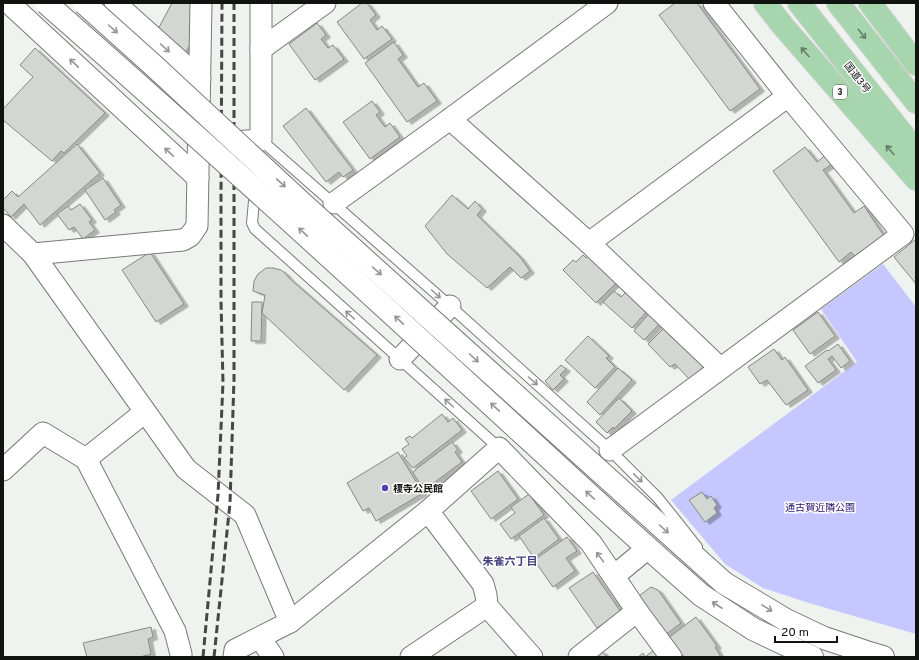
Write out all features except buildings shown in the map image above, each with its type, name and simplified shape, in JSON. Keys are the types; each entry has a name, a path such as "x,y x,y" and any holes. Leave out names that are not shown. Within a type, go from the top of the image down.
{"highway":[{"name":"3","path":"765,3 788,32 916,179"},
{"name":"国道3号","path":"799,3 916,151"},
{"path":"838,3 916,102"},
{"path":"870,3 916,64"}],"street":[{"path":"3,16 9,3 198,178"},
{"path":"46,3 290,220 619,522 701,595 753,629 812,657"},
{"path":"84,3 304,205 724,583 786,620 824,638 883,657"},
{"path":"115,3 200,79"},
{"path":"33,254 183,240 190,236 197,226 202,3"},
{"path":"199,144 220,144 260,140 261,3"},
{"path":"261,49 325,3"},
{"path":"334,203 607,3"},
{"path":"610,450 903,234 788,96 714,3"},
{"path":"589,242 788,96"},
{"path":"450,119 589,242 720,368"},
{"path":"3,225 33,254 186,469 245,515 290,622"},
{"path":"400,359 450,306"},
{"path":"86,459 145,412"},
{"path":"3,470 43,433 86,459 175,631 181,657"},
{"path":"234,657 235,650 290,622 428,511 499,448 591,544 671,657"},
{"path":"428,511 483,584 487,606 532,657"},
{"path":"614,576 648,548"},
{"path":"411,657 487,606"},
{"path":"579,657 637,611"},
{"path":"260,638 273,657"}],"lane":[{"path":"260,140 334,203 610,450 658,498 724,583"},
{"path":"260,140 252,223 255,230 499,448"}],"green space":[{"name":"通古賀近隣公園","path":"883,264 916,307 916,634 763,588 725,564 671,500 857,362 821,309"}],"railway":[{"path":"203,657 218,495 223,383 221,301 222,3"},
{"path":"214,657 230,503 234,379 234,3"}],"place":[{"name":"榎寺公民館","path":"385,488"}],"district":[{"name":"朱雀六丁目","path":"510,561"}]}
